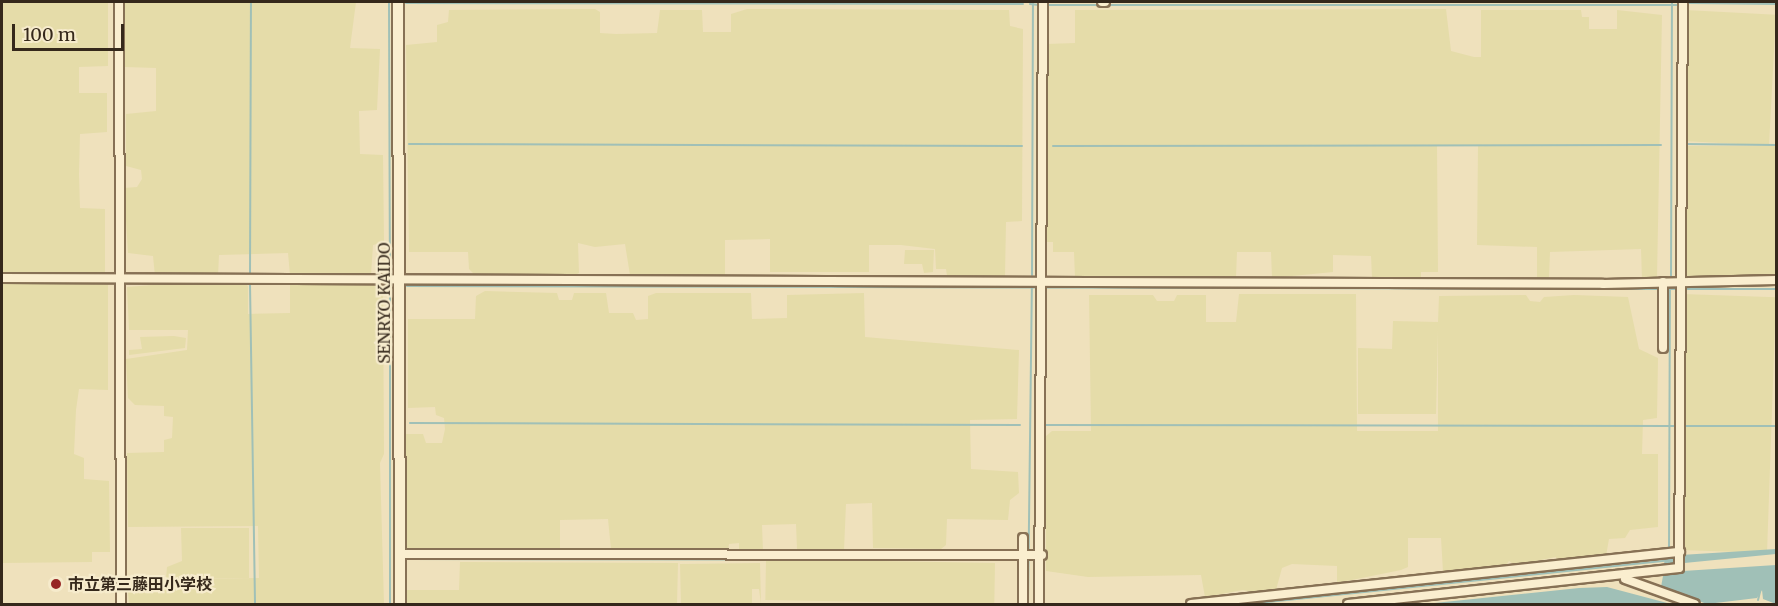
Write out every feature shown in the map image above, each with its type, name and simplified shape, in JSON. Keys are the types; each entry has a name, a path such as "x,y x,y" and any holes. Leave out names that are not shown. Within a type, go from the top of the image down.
{"street":[{"path":"119,2 118,279 122,604"},
{"name":"SENRYO KAIDO","path":"398,2 393,279 400,604"},
{"path":"1348,604 1675,571 1683,2"},
{"path":"1023,604 1029,557 1043,285 1043,4"},
{"path":"2,278 1043,285 1680,285 1776,280"},
{"path":"1663,348 1664,285"},
{"path":"1023,538 1039,604"},
{"path":"400,554 1029,557"},
{"path":"1191,604 1676,555"},
{"path":"1621,577 1695,604"}],"shaded area":[{"path":"2,2 108,2 108,66 79,67 79,93 107,93 107,132 80,134 79,174 80,208 105,209 105,276 2,275"},
{"path":"125,2 356,2 350,48 380,49 377,110 359,111 360,154 383,155 384,242 373,245 371,275 290,275 288,253 219,255 218,276 155,276 153,256 128,253 124,188 137,187 142,179 141,170 126,166 126,114 156,111 156,68 125,67"},
{"path":"595,9 600,12 600,33 616,34 657,33 660,10 702,10 703,32 731,32 731,14 747,9 1009,10 1010,26 1023,29 1022,221 1006,222 1005,276 947,276 946,269 936,269 935,249 901,245 869,245 869,272 770,272 770,239 725,240 725,275 630,275 625,244 595,247 578,243 579,273 573,276 476,276 469,269 468,252 409,252 406,45 437,42 437,25 448,22 449,10"},
{"path":"1446,9 1451,51 1474,57 1481,57 1481,10 1581,10 1582,17 1589,17 1589,29 1617,29 1617,10 1662,15 1657,278 1642,279 1641,249 1550,252 1549,278 1537,278 1537,247 1477,245 1478,146 1437,146 1438,272 1421,272 1421,277 1372,277 1371,256 1333,255 1333,272 1272,278 1271,252 1237,252 1236,277 1075,278 1074,252 1053,252 1053,242 1045,242 1047,44 1075,43 1075,10"},
{"path":"1685,10 1776,15 1769,146 1678,141"},
{"path":"1685,146 1776,146 1776,276 1685,276"},
{"path":"905,250 934,250 933,272 924,273 922,264 904,264"},
{"path":"2,281 108,284 108,390 79,389 76,410 74,454 84,458 84,479 109,481 110,552 92,552 92,562 2,563"},
{"path":"190,282 244,282 248,286 248,314 290,313 290,282 383,285 384,454 380,463 384,604 129,604 127,580 259,578 258,526 128,527 127,453 164,452 164,440 172,438 173,417 164,416 164,406 135,405 128,398 126,359 187,350 188,330 129,330 127,287"},
{"path":"485,291 557,293 559,300 572,300 574,293 606,293 609,313 633,313 636,320 648,319 648,296 656,293 751,293 752,319 787,318 787,295 864,293 865,337 1019,350 1017,419 970,420 971,469 1018,472 1019,493 1010,500 1008,520 947,519 946,545 941,549 873,548 872,503 846,504 844,550 797,549 796,524 762,525 763,551 739,551 739,543 729,544 728,551 611,549 608,519 560,520 560,551 406,550 404,434 423,434 426,443 442,443 445,429 444,418 436,415 435,407 408,408 408,319 475,319 476,296"},
{"path":"1239,294 1356,294 1357,431 1438,431 1438,330 1436,414 1358,414 1358,348 1392,349 1393,321 1438,322 1439,296 1526,295 1530,301 1540,302 1544,297 1574,295 1628,297 1639,349 1658,358 1657,418 1643,420 1642,454 1658,454 1658,527 1630,530 1625,538 1609,539 1606,556 1557,562 1556,557 1515,565 1509,561 1506,565 1443,572 1441,538 1408,538 1408,567 1401,570 1337,583 1337,566 1292,564 1282,568 1276,590 1261,594 1243,590 1205,597 1201,575 1088,577 1046,571 1046,436 1052,431 1091,431 1089,295 1153,295 1157,301 1174,301 1177,295 1206,295 1206,322 1236,322"},
{"path":"1682,294 1776,297 1767,553 1673,550"},
{"path":"140,337 186,338 185,348 129,355 129,350 142,349"},
{"path":"181,528 249,528 249,578 166,579 167,567 182,561"},
{"path":"766,559 995,563 994,604 765,600"},
{"path":"460,562 678,563 677,604 406,604 406,590 459,590"},
{"path":"760,563 761,604 759,589 752,589 752,604 681,604 680,564"}],"water":[{"path":"1776,549 1776,554 1664,565 1665,556"},
{"path":"1776,565 1776,604 1763,599 1762,590 1757,598 1707,604 1661,587 1663,576 1683,571"},
{"path":"1607,587 1671,604 1425,604 1579,588"}],"waterway":[{"path":"250,276 251,2"},
{"path":"389,2 390,278"},
{"path":"1032,275 1033,2"},
{"path":"1671,279 1672,2"},
{"path":"406,3 1023,4"},
{"path":"1689,3 1776,4"},
{"path":"1030,4 1039,5"},
{"path":"1045,5 1099,5"},
{"path":"1105,5 1677,5"},
{"path":"409,144 1022,146"},
{"path":"1684,144 1776,145"},
{"path":"1053,146 1661,145"},
{"path":"390,283 390,604"},
{"path":"250,284 255,604"},
{"path":"407,286 1661,289"},
{"path":"1028,604 1032,287"},
{"path":"1669,552 1670,288"},
{"path":"1666,289 1679,289"},
{"path":"1684,289 1776,289"},
{"path":"410,423 1020,425"},
{"path":"1045,425 1674,426"},
{"path":"1685,426 1776,426"},
{"path":"409,559 1021,560"},
{"path":"1247,604 1665,561"},
{"path":"1758,600 1761,588"}],"place":[{"name":"市立第三藤田小学校","path":"56,584"}]}
